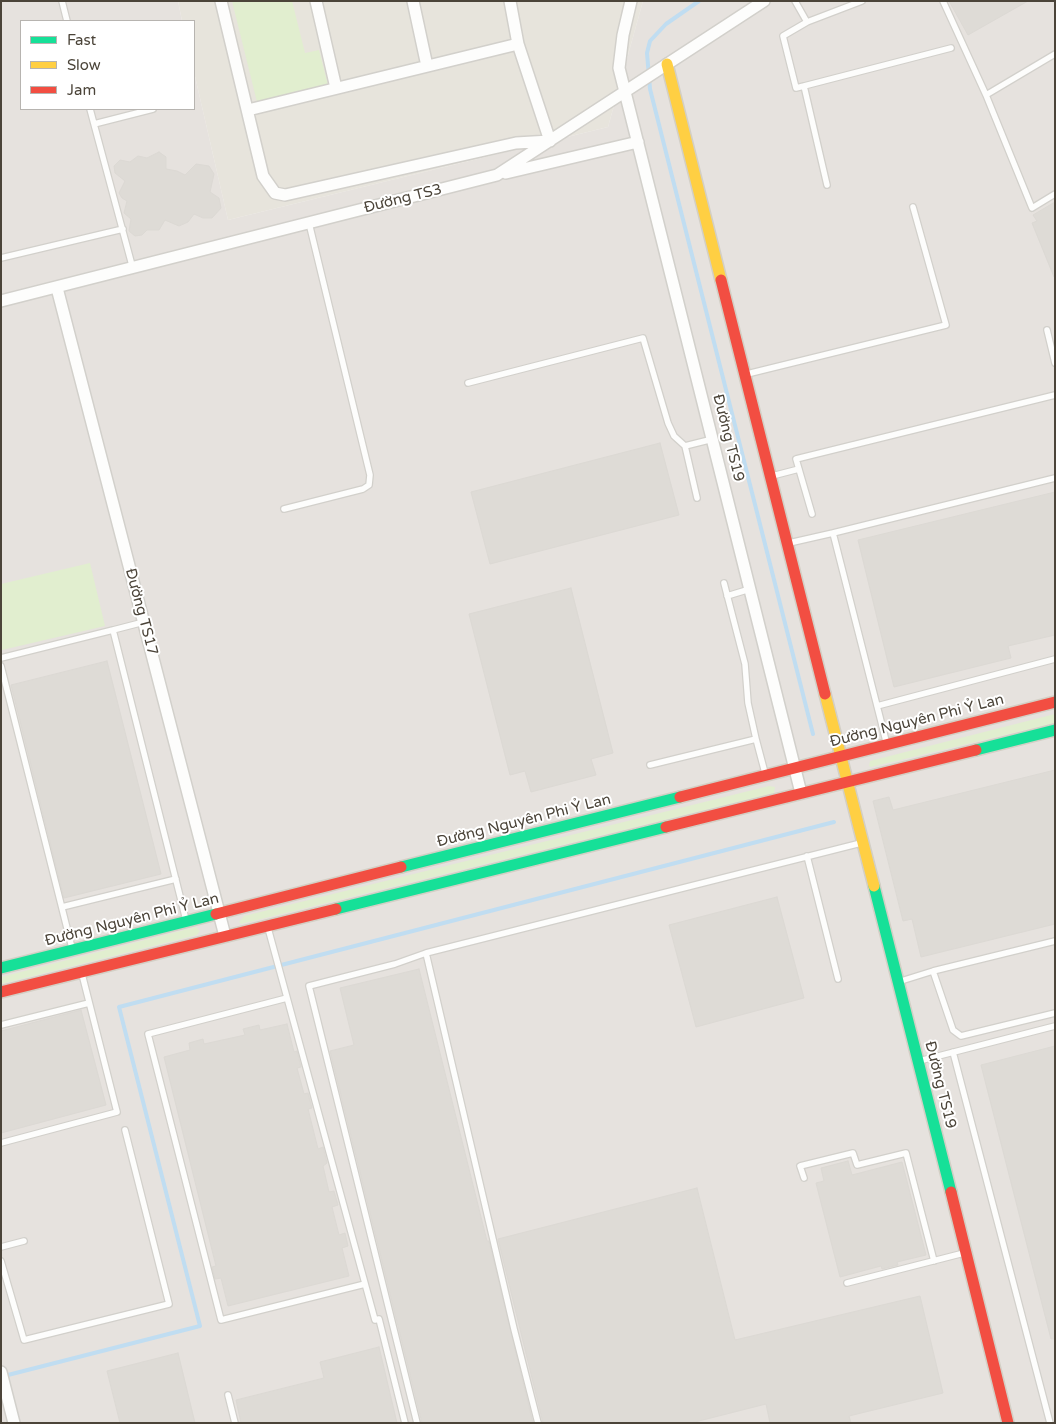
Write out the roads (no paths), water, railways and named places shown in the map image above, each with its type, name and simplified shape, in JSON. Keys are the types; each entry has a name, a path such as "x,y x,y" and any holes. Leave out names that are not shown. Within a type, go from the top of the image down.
{"main road":[{"name":"Đường TS19","path":"667,64 840,756 919,1061 1008,1423"},
{"name":"Đường Nguyên Phi Ỷ Lan","path":"1,968 1055,702"},
{"path":"1,992 1055,730"}],"street":[{"path":"221,1 264,176 275,193 285,195 516,143 550,141 518,44 510,1"},
{"path":"316,1 336,88"},
{"path":"413,1 427,66"},
{"name":"Đường TS19","path":"631,1 623,36 619,68 801,793"},
{"name":"Đường TS3","path":"1,301 497,175 764,1"},
{"path":"248,110 518,44"},
{"path":"497,175 638,142"},
{"name":"Đường TS17","path":"57,288 225,936"},
{"path":"1,1372 14,1423"}],"lane":[{"path":"62,1 67,20"},
{"path":"795,1 807,22"},
{"path":"862,1 807,22 783,36 796,88 951,48"},
{"path":"943,1 986,95 1032,208 1055,194"},
{"path":"986,95 1055,54"},
{"path":"804,86 827,185"},
{"path":"90,110 133,269"},
{"path":"94,124 149,110"},
{"path":"745,375 946,325 913,207"},
{"path":"284,509 363,489 369,485 370,475 310,222"},
{"path":"1,258 123,230"},
{"path":"1047,330 1055,362"},
{"path":"468,383 643,338 668,423 674,436 685,446 697,498"},
{"path":"812,514 796,459 1055,395"},
{"path":"685,446 713,439"},
{"path":"771,476 799,469"},
{"path":"787,543 1055,478"},
{"path":"833,533 887,744"},
{"path":"724,583 745,664 748,703 766,775"},
{"path":"727,596 750,589"},
{"path":"1,658 144,622"},
{"path":"113,630 187,922"},
{"path":"877,706 1055,659"},
{"path":"1,666 73,950"},
{"path":"650,765 756,739"},
{"path":"417,1423 308,986 395,964 426,953 863,842"},
{"path":"807,856 838,979"},
{"path":"62,907 176,879"},
{"path":"267,925 375,1320 379,1319 405,1423"},
{"path":"899,982 933,970 1055,940"},
{"path":"426,953 514,1329 538,1423"},
{"path":"933,970 953,1030 961,1036 1055,1013"},
{"path":"1,1143 117,1112 81,972"},
{"path":"287,998 148,1034 221,1320 365,1284"},
{"path":"1,1025 89,1003"},
{"path":"919,1061 1055,1026"},
{"path":"953,1052 1050,1423"},
{"path":"1,1261 24,1340 169,1304 125,1130"},
{"path":"804,1178 800,1166 853,1153 857,1165 906,1153 934,1261"},
{"path":"1,1247 24,1241"},
{"path":"846,1283 966,1253"},
{"path":"228,1395 235,1423"}],"waterway":[{"path":"699,1 666,24 650,41 647,53 650,89 813,734"},
{"path":"4,1376 200,1326 119,1007 834,822"}]}
